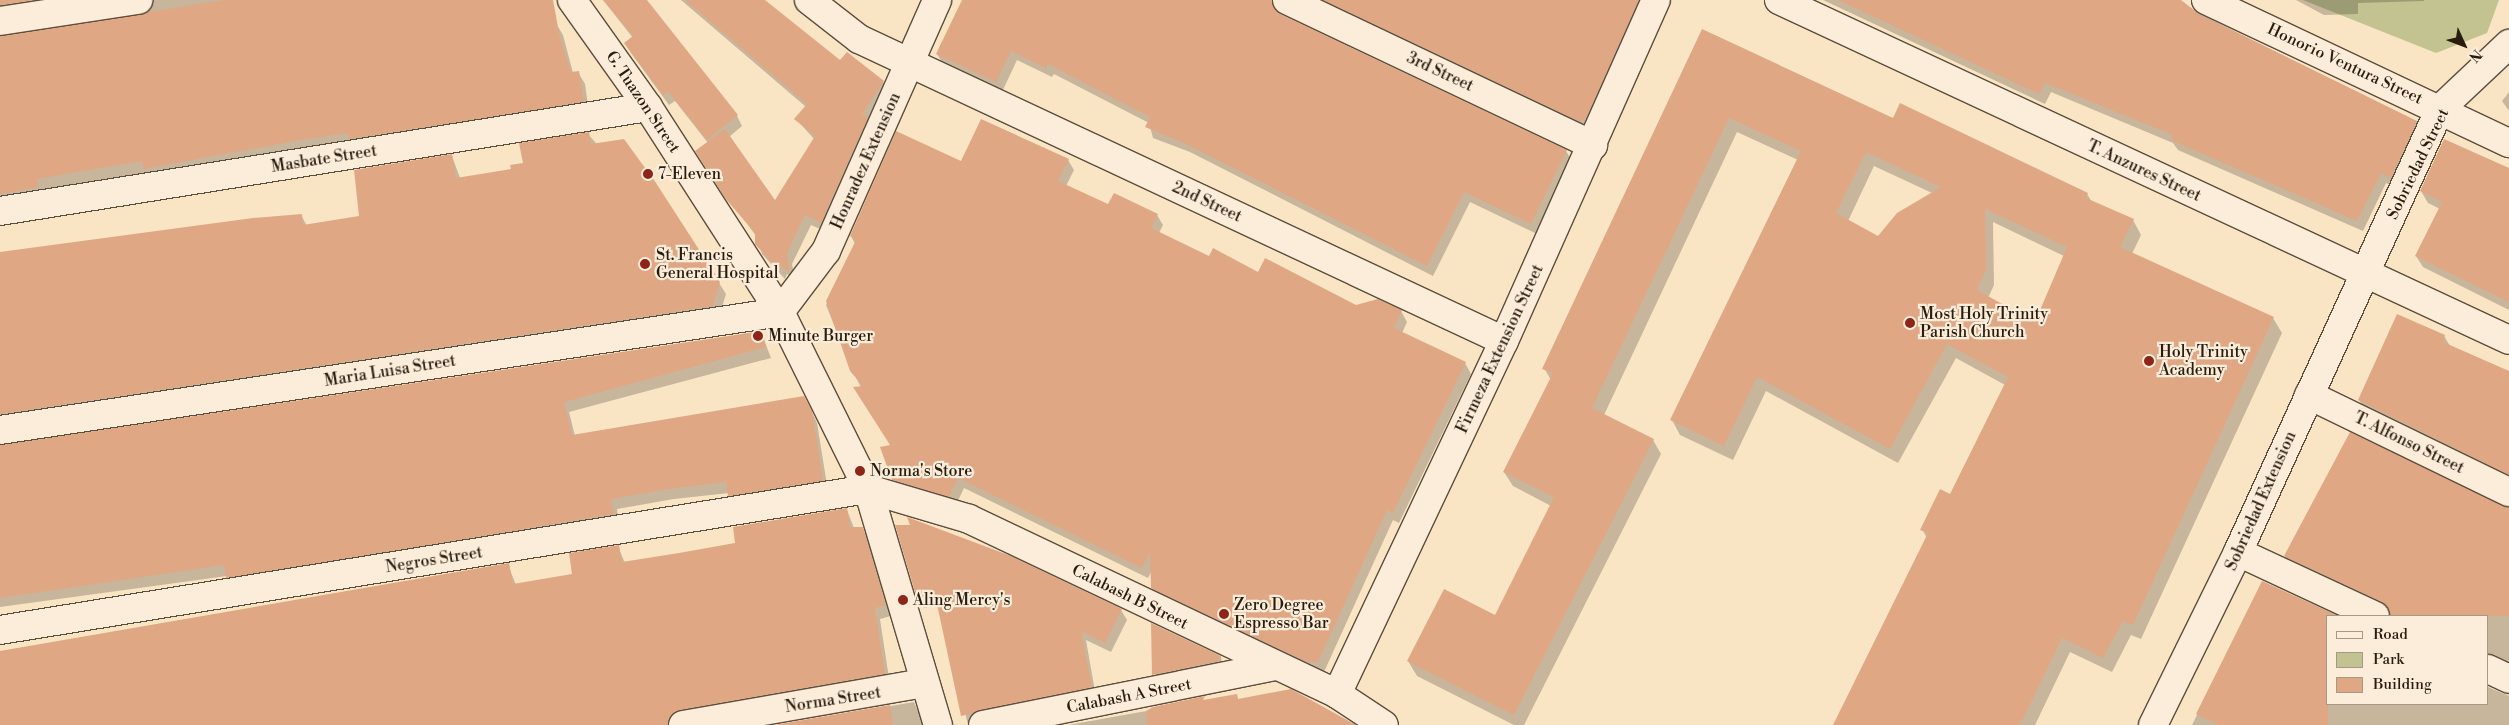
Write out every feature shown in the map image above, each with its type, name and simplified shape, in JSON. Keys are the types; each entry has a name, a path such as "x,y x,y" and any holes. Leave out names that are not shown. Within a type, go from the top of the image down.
{"street":[{"path":"0,21 138,0"},
{"name":"G. Tuazon Street","path":"572,0 648,107 780,312 868,489 938,725"},
{"name":"2nd Street","path":"809,0 859,39 1504,341"},
{"name":"Honradez Extension","path":"780,312 826,251 937,0"},
{"name":"3rd Street","path":"1287,0 1593,144"},
{"name":"Firmeza Extension Street","path":"1337,694 1504,341 1656,0"},
{"name":"T. Anzures Street","path":"1779,0 2509,340"},
{"name":"Honorio Ventura Street","path":"2206,0 2509,143"},
{"name":"Sobriedad Street","path":"2366,275 2440,109 2509,44"},
{"name":"Masbate Street","path":"0,211 648,107"},
{"name":"Sobriedad Extension","path":"2161,723 2309,395 2366,275"},
{"name":"Maria Luisa Street","path":"0,430 780,312"},
{"name":"T. Alfonso Street","path":"2309,395 2509,492"},
{"name":"Negros Street","path":"0,630 868,489"},
{"name":"Calabash B Street","path":"868,489 969,519 1337,694 1384,725"},
{"path":"2238,552 2373,615"},
{"name":"Calabash A Street","path":"983,725 1275,666"},
{"path":"2489,669 2509,679"},
{"name":"Norma Street","path":"683,725 924,683"}],"green space":[{"path":"2303,0 2499,0 2487,33 2436,53"}],"building":[{"path":"0,0 34,0 0,5"},
{"path":"224,0 553,0 560,38 571,72 579,71 584,102 349,139 348,133 144,169 142,161 37,179 39,187 0,194 0,36"},
{"path":"603,0 647,0 738,115 707,140 668,91 663,95 624,43 633,36"},
{"path":"685,0 765,0 840,60 847,52 884,81 862,114 868,117 821,223 805,215 787,253 790,273 781,266 779,270 755,244 755,233 725,198 695,151 725,129 775,200 815,136 794,119 807,104"},
{"path":"962,0 1272,0 1280,14 1567,150 1531,224 1464,192 1427,266 1182,142 1145,127 1150,117 1048,64 1046,68 1011,51 996,82 936,54"},
{"path":"1323,0 1639,0 1587,117 1580,122"},
{"path":"1838,0 2181,0 2199,14 2417,121 2391,178 2381,173 2357,221 2171,140 2173,135 2045,83 2039,94"},
{"name":"Holy Trinity Academy","path":"1702,29 1893,118 1900,103 2088,193 2086,198 2134,219 2120,247 2274,317 2133,625 2123,621 2103,658 2062,638 2020,725 1833,725 1928,533 1920,530 1940,489 1950,494 2008,377 1947,344 1890,449 1757,377 1724,446 1670,420 1801,151 1729,118 1592,408 1654,439 1514,715 1407,661 1444,589 1495,615 1554,497 1503,472 1553,373 1542,369","holes":["1866,152 1941,187 1897,213 1878,236 1836,213","1985,209 2067,247 2035,322 1977,290 1986,269"]},
{"path":"981,119 1069,159 1058,181 1108,204 1114,193 1158,214 1151,228 1209,256 1213,248 1258,272 1265,258 1356,305 1378,299 1402,310 1394,328 1466,362 1393,513 1387,510 1318,662 1307,662 1151,588 1150,551 1142,568 958,478 949,497 892,480 880,447 890,445 853,387 863,386 850,371 826,301 856,240 850,236 896,131 961,161"},
{"path":"589,132 591,144 624,139 656,183 720,282 713,306 0,414 0,252 253,218 302,214 303,225 359,216 354,170 452,154 456,178 511,169 510,165 523,163 519,143"},
{"path":"2444,139 2509,168 2509,302 2415,256 2442,202 2420,191"},
{"path":"2397,314 2445,335 2443,342 2509,371 2509,475 2358,400"},
{"path":"762,331 766,347 564,402 572,435 804,396 812,411 823,481 728,496 726,482 668,489 611,499 614,514 226,578 224,565 0,598 0,445"},
{"path":"2350,432 2509,507 2509,616 2389,615 2382,602 2284,556"},
{"path":"847,508 850,527 863,527 886,605 875,608 885,674 680,710 673,713 668,725 0,725 0,651 509,563 513,584 572,574 569,553 619,545 622,562 679,553 735,543 733,527"},
{"path":"907,517 1011,556 1122,609 1105,643 1081,631 1092,687 961,716 935,595 917,599 895,525 910,525"},
{"path":"2262,581 2337,615 2326,615 2326,705 2328,705 2328,725 2218,725 2196,714"},
{"path":"1151,623 1221,656 1219,661 1152,675"},
{"path":"1291,689 1356,725 1147,725 1146,711 1153,707 1205,696 1203,700 1237,694 1238,699"},
{"path":"890,705 893,725 774,725"}],"place":[{"name":"7-Eleven","path":"648,174"},
{"name":"St. Francis General Hospital","path":"645,264"},
{"name":"Most Holy Trinity Parish Church","path":"1910,323"},
{"name":"Minute Burger","path":"758,336"},
{"name":"Holy Trinity Academy","path":"2149,361"},
{"name":"Norma's Store","path":"860,471"},
{"name":"Aling Mercy's","path":"903,600"},
{"name":"Zero Degree Espresso Bar","path":"1224,614"}]}
